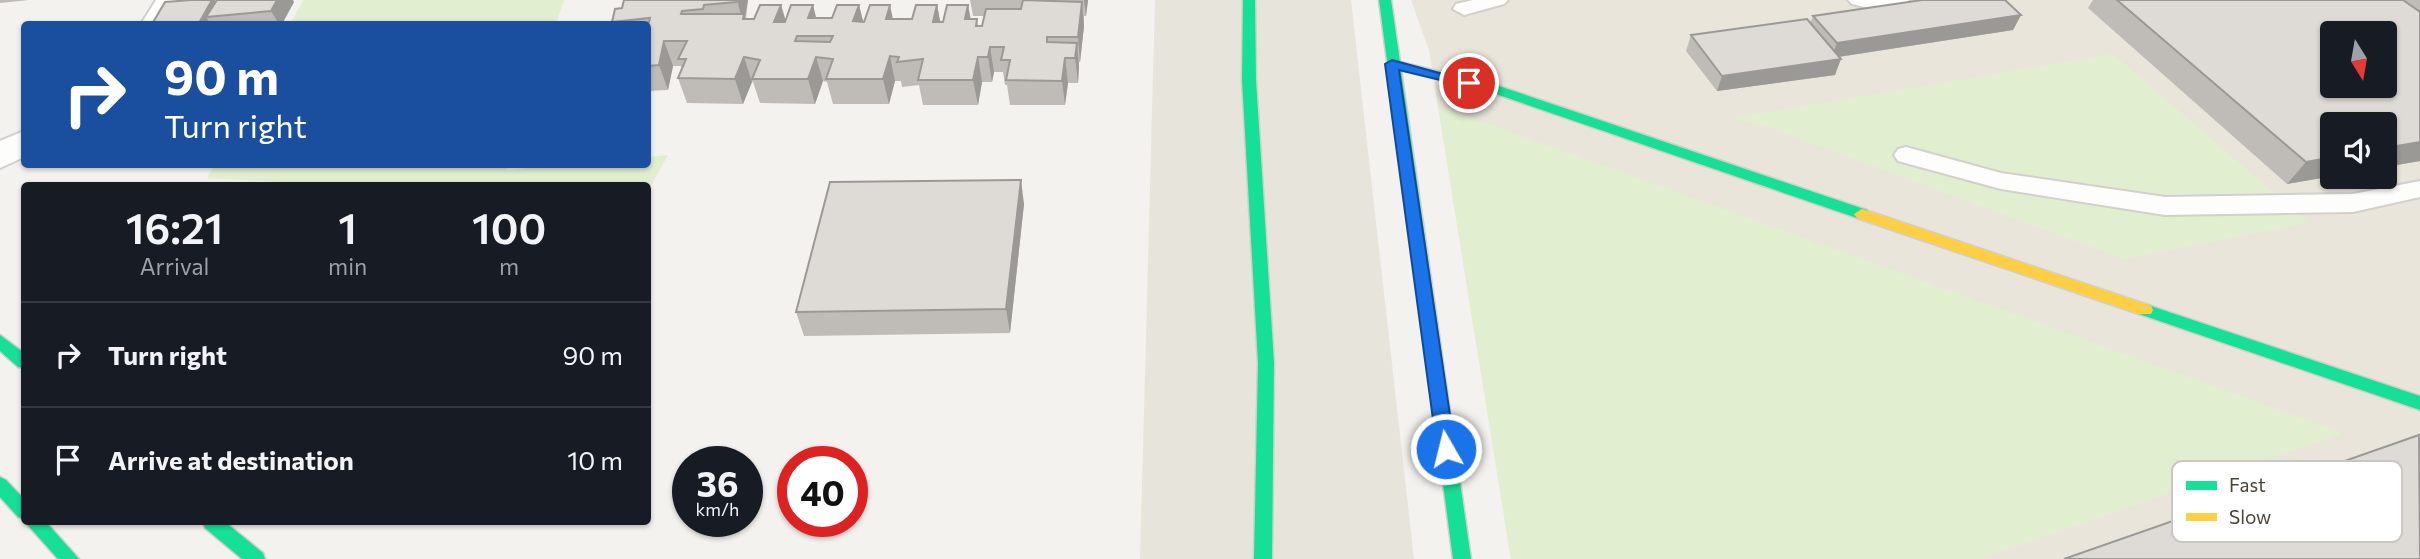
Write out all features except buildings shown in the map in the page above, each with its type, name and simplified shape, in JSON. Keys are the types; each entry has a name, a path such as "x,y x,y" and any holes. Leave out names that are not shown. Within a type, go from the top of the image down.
{"street":[{"path":"158,21 171,0"},
{"path":"1249,0 1249,80 1266,363 1263,559"},
{"path":"1385,0 1462,559"},
{"path":"1392,64 1494,89 2420,403"},
{"path":"0,156 21,144"},
{"path":"0,341 21,359"},
{"path":"0,485 21,508"},
{"path":"37,525 70,559"},
{"path":"216,525 256,559"}],"lane":[{"path":"1464,9 1497,0"},
{"path":"1859,0 1877,4 1898,0"},
{"path":"1906,155 2001,181 2165,206 2353,203 2420,189"}],"shaded area":[{"path":"1155,0 1351,0 1414,559 1140,559"},
{"path":"1411,0 2420,0 2420,559 1511,559 1429,50"}],"green space":[{"path":"303,0 564,0 557,21 292,21"},
{"path":"2113,54 2309,223 2124,259 1768,127 1732,118"},
{"path":"1438,106 2343,433 2262,461 2172,461 2172,492 1980,559 1511,559"},
{"path":"668,155 651,186 651,182 285,182 207,178 212,168 651,168 651,157"}],"traffic: fast":[{"path":"1249,0 1249,80 1266,363 1263,559"},
{"path":"1385,0 1462,559"},
{"path":"1392,64 1494,89 1862,214"},
{"path":"2145,310 2420,403"},
{"path":"0,341 21,359"},
{"path":"0,485 21,508"},
{"path":"37,525 70,559"},
{"path":"216,525 256,559"}],"traffic: slow":[{"path":"1862,214 2145,310"}],"route":[{"path":"1446,449 1392,64 1469,83"}]}
